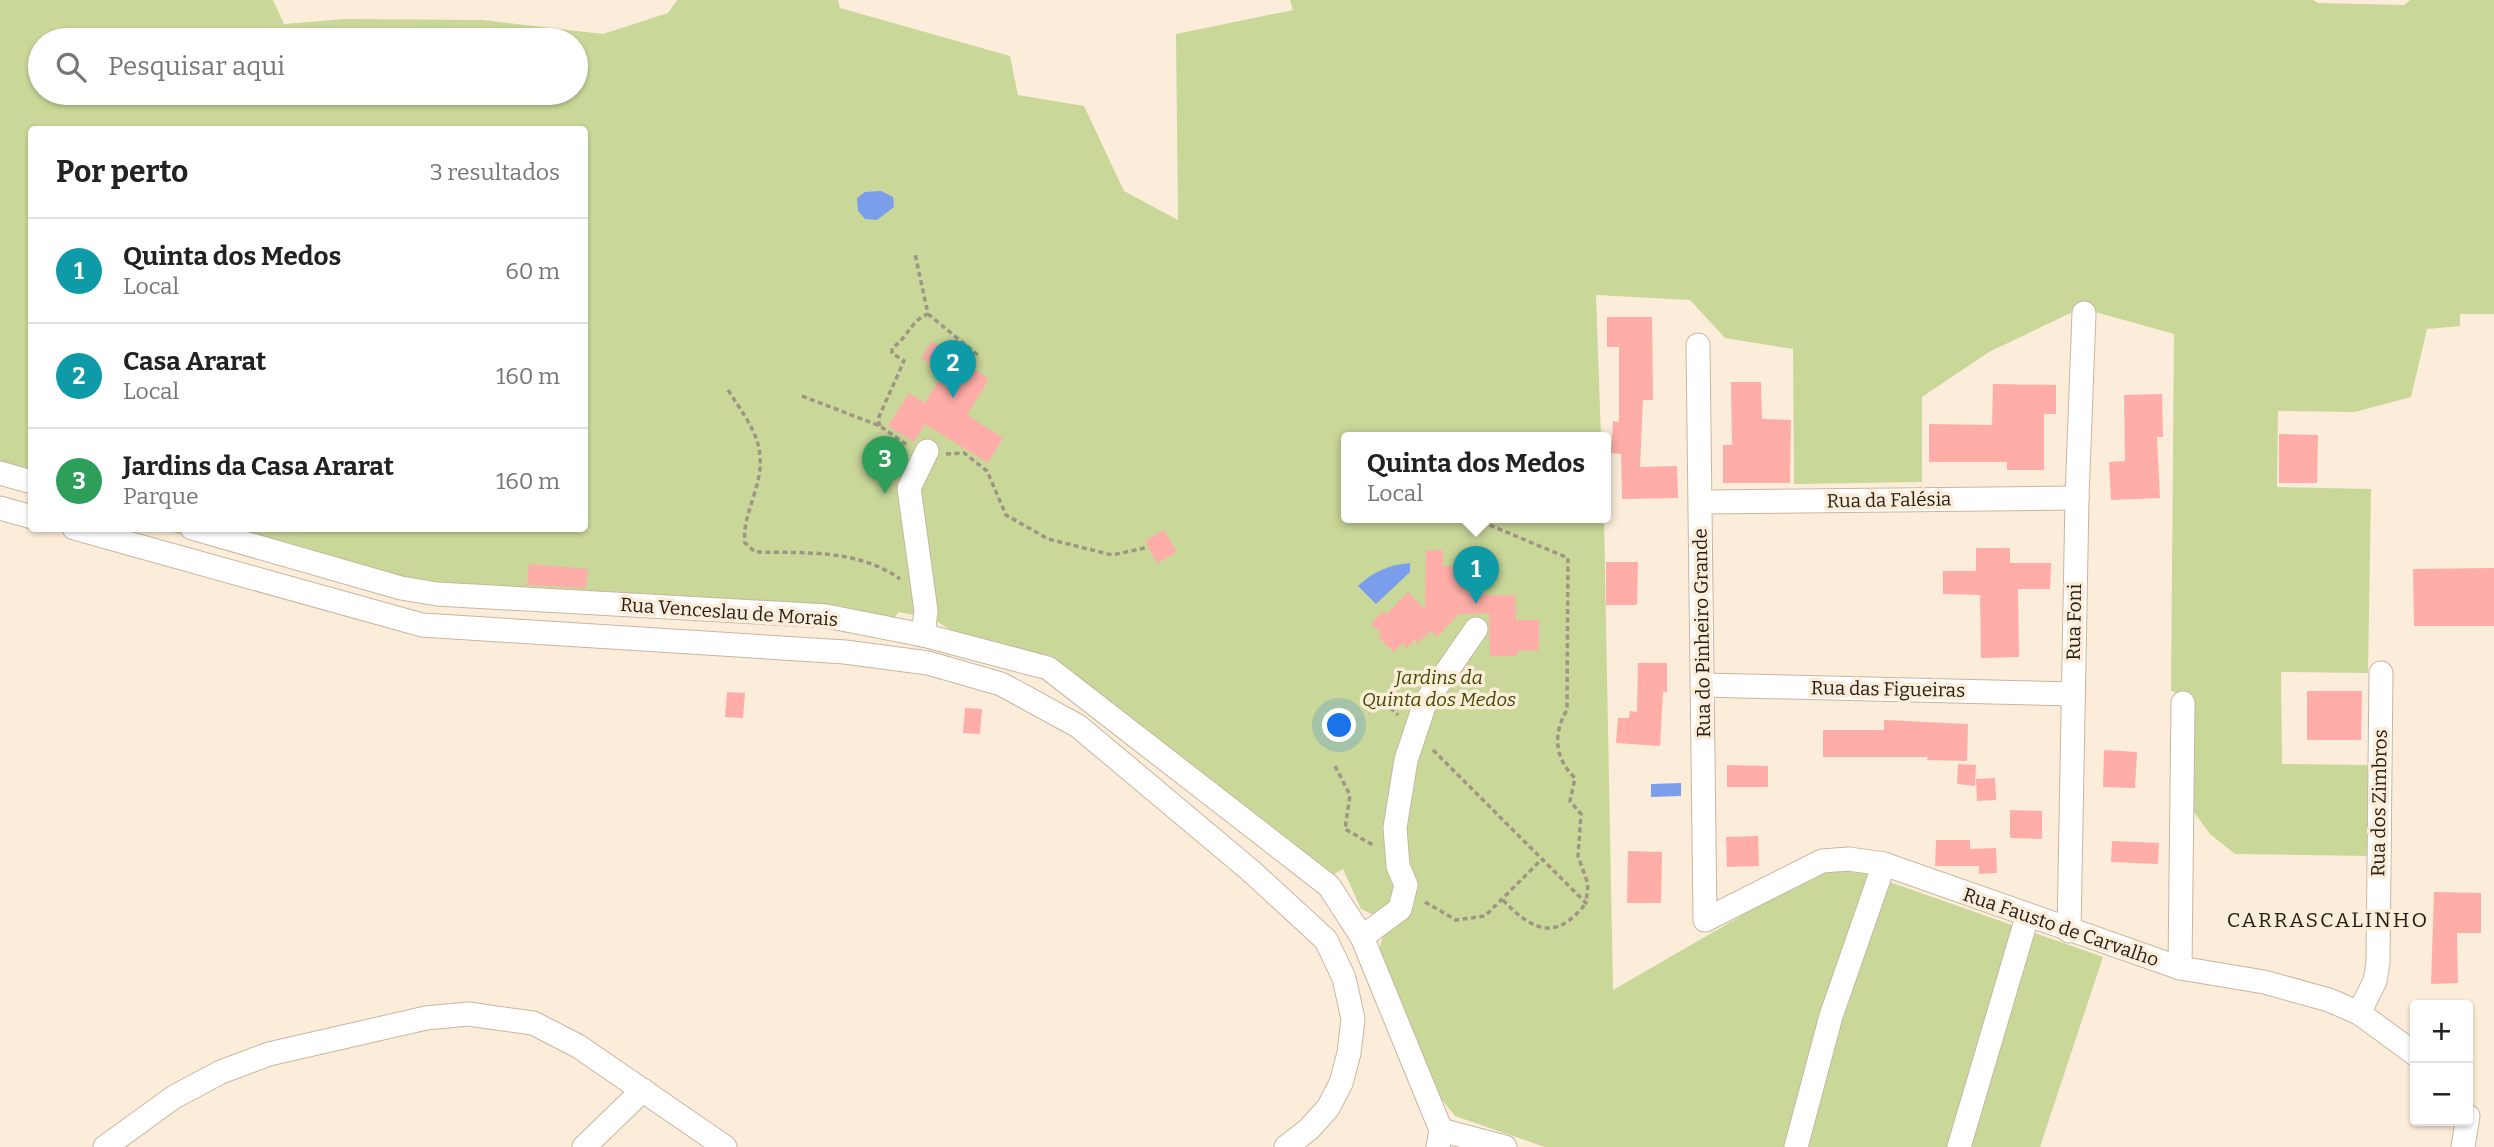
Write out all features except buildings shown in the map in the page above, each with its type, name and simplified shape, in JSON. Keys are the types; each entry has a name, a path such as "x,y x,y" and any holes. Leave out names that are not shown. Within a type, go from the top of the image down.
{"street":[{"name":"Rua Foni","path":"2069,931 2072,694 2084,313"},
{"name":"Rua do Pinheiro Grande","path":"1698,345 1705,920"},
{"path":"923,635 924,597 909,488 925,454"},
{"path":"0,473 28,481"},
{"name":"Rua da Falésia","path":"1701,502 2077,498"},
{"path":"0,508 28,516"},
{"path":"88,532 422,625 845,652 928,663 1001,684 1078,726 1251,871 1326,940 1345,978 1353,1019 1349,1053 1341,1083 1328,1108 1313,1125 1286,1147"},
{"name":"Rua Venceslau de Morais","path":"206,532 401,588 438,594 826,616 923,635 1048,668 1329,886 1362,937 1439,1139"},
{"path":"1362,937 1400,909 1406,885 1398,866 1395,828 1406,760 1425,703 1476,629"},
{"name":"Rua dos Zimbros","path":"2359,1013 2375,981 2378,963 2381,673"},
{"name":"Rua das Figueiras","path":"1703,685 2072,694"},
{"path":"2180,968 2183,703"},
{"name":"Rua Fausto de Carvalho","path":"1705,920 1822,861 1849,859 1884,864 2027,917 2180,968 2293,989 2359,1013 2410,1050"},
{"path":"1796,1147 1831,1016 1884,864"},
{"path":"1959,1147 2027,917"},
{"path":"105,1147 174,1097 221,1072 269,1054 426,1018 468,1014 533,1023 579,1046 726,1147"},
{"path":"584,1147 643,1090"},
{"path":"1302,1147 1313,1125"},
{"path":"2463,1147 2466,1126"},
{"path":"1439,1139 1505,1147"}],"path":[{"path":"915,254 928,314 979,356"},
{"path":"880,426 878,419 904,361 892,353 892,348 903,342 913,322 928,314"},
{"path":"728,390 759,438 761,476 743,530 745,543 755,552 857,558 883,567 924,597"},
{"path":"802,396 880,426 925,454 964,453 987,471 1006,515 1048,539 1112,555 1145,548"},
{"path":"1478,523 1568,558 1567,710 1558,725 1557,745 1564,767 1575,778 1570,801 1581,814 1578,856 1588,884 1586,903 1573,920 1562,927 1548,928 1530,923 1502,899"},
{"path":"1384,702 1586,903"}],"green space":[{"name":"Jardins da Quinta dos Medos","path":"0,0 273,0 284,24 346,19 483,20 552,28 28,28 28,105 588,105 588,32 603,34 668,13 677,0 838,0 840,8 1010,56 1018,95 1084,106 1124,191 1178,220 1176,34 1293,10 1290,0 2313,0 2318,3 2404,5 2410,0 2494,0 2494,314 2460,314 2460,326 2427,329 2411,397 2355,412 2278,411 2277,487 2371,489 2368,673 2281,672 2282,764 2369,765 2369,856 2235,854 2210,834 2191,808 2194,700 2171,691 2174,334 2081,308 1989,352 1922,397 1922,482 1794,484 1793,349 1725,338 1690,300 1596,295 1601,432 1341,432 1341,523 1604,523 1613,990 1817,872 1847,867 2103,957 2040,1147 1545,1147 1455,1116 1440,1097 1379,949 1384,933 1378,917 1361,909 1343,869 1331,876 1055,660 954,632 933,619 899,612 893,619 831,607 638,593 641,613 430,603 172,532 588,532 588,126 28,126 28,489 0,480"}],"water":[{"path":"881,191 893,197 894,207 877,220 865,219 858,211 857,198 865,192"},
{"path":"1410,563 1410,572 1376,604 1358,586 1382,570"},
{"path":"1681,783 1681,796 1651,797 1651,784"}],"place":[{"name":"Casa Ararat","path":"953,398"},
{"name":"Jardins da Casa Ararat","path":"885,494"},
{"name":"Quinta dos Medos","path":"1476,604"}],"district":[{"name":"CARRASCALINHO","path":"2328,920"}]}
